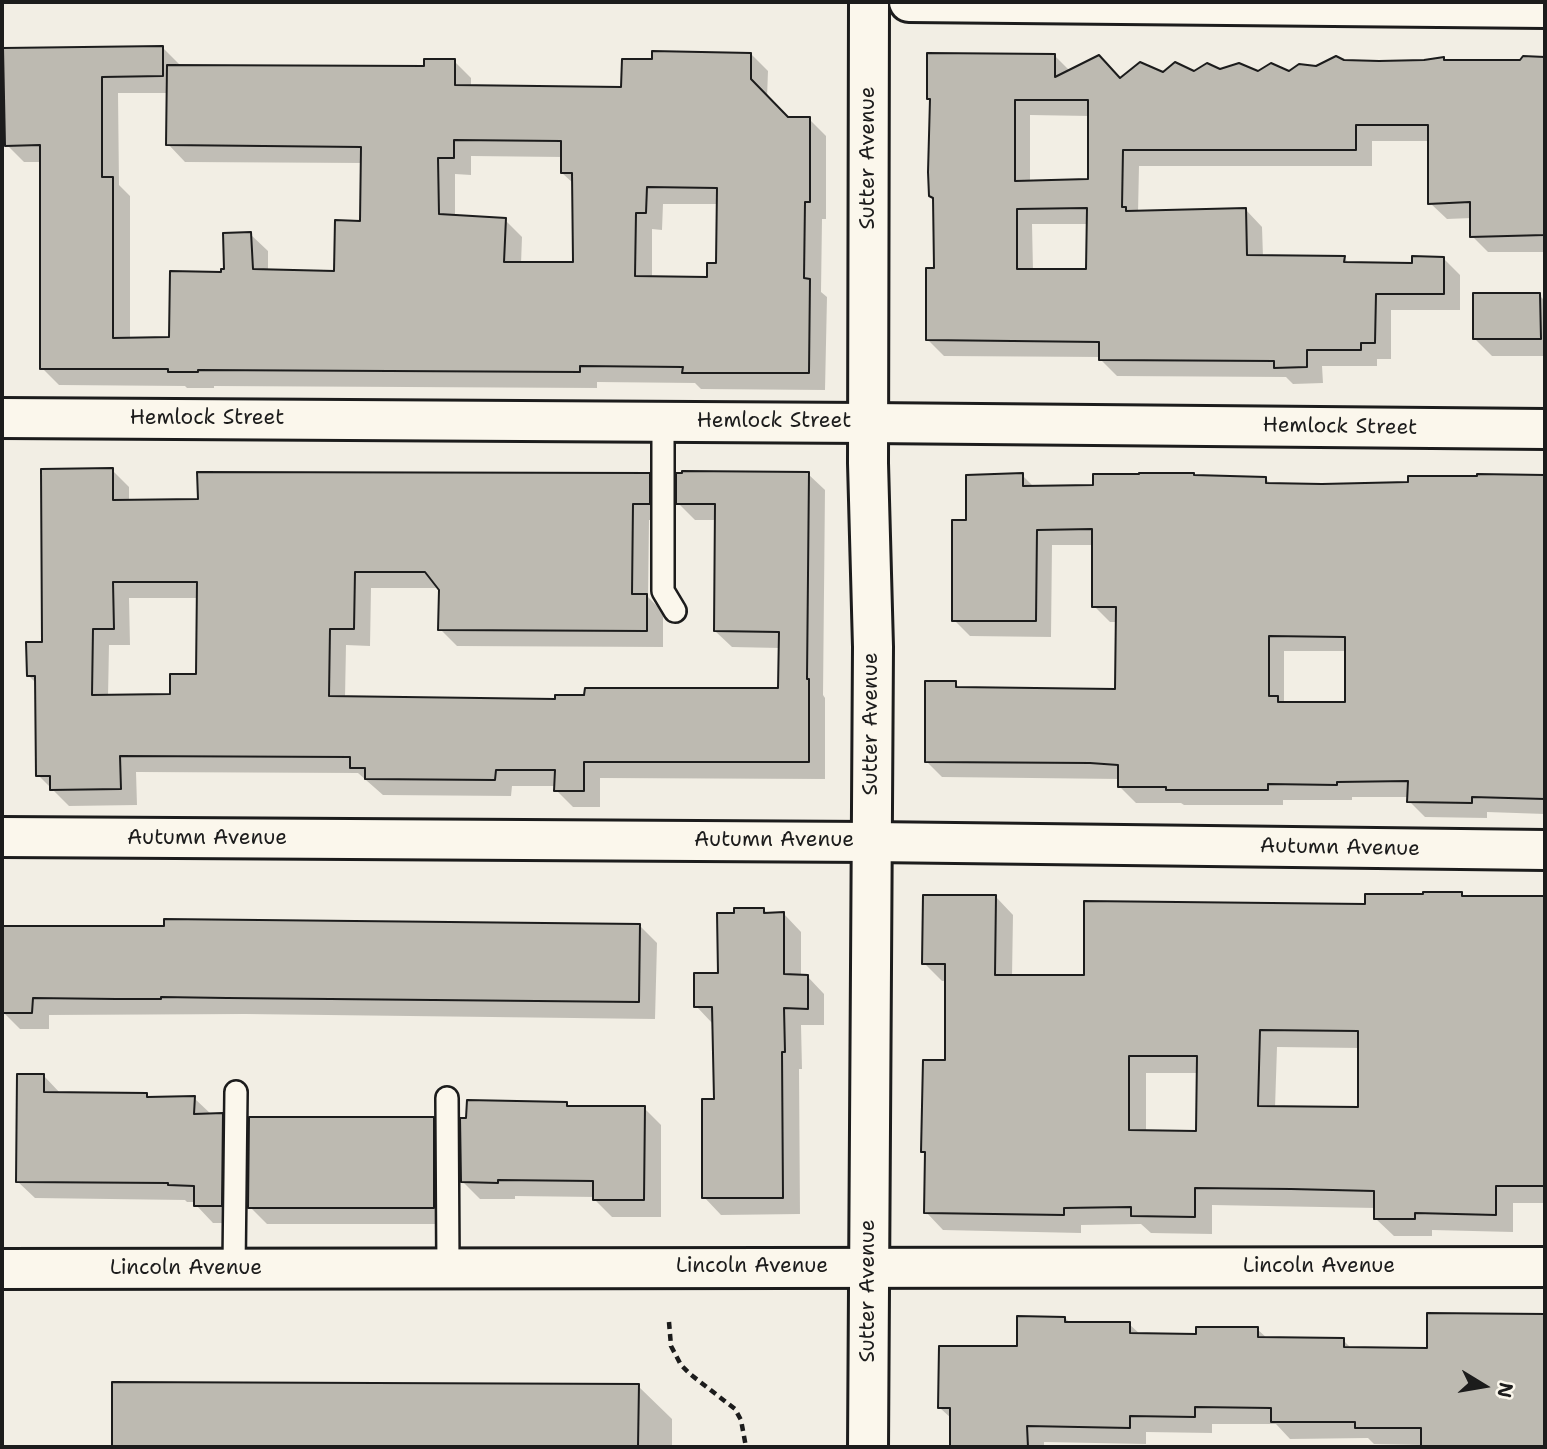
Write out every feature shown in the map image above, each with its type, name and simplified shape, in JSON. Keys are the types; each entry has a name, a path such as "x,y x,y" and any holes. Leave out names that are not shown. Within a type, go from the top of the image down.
{"street":[{"name":"Sutter Avenue","path":"868,1447 873,647 868,423 869,2"},
{"path":"909,2 1545,8"},
{"name":"Hemlock Street","path":"2,418 1545,429"},
{"name":"Autumn Avenue","path":"2,838 871,842 1545,850"},
{"name":"Lincoln Avenue","path":"2,1269 1545,1267"}],"lane":[{"path":"663,422 663,591 674,611"},
{"path":"234,1268 236,1093"},
{"path":"447,1098 448,1268"}],"path":[{"path":"669,1322 671,1346 681,1365 735,1409 741,1420 746,1447"}],"building":[{"path":"163,46 163,76 102,77 102,177 113,177 113,338 169,337 170,271 221,272 221,269 224,269 223,233 251,232 253,269 334,271 335,220 360,221 361,147 166,145 167,65 424,66 424,59 455,59 455,85 621,87 622,59 652,59 652,51 751,53 751,79 788,117 810,117 810,202 805,202 804,278 810,279 809,373 682,373 683,367 580,366 580,372 168,372 168,369 40,369 40,145 5,146 3,48","holes":["454,140 561,141 561,173 572,173 573,262 504,262 506,218 439,214 438,158 454,158","647,187 717,188 716,263 707,263 707,277 635,276 636,213 646,213"]},
{"path":"927,53 1055,54 1055,77 1099,55 1120,78 1140,62 1163,72 1175,62 1194,71 1207,63 1220,69 1239,63 1258,71 1271,63 1289,71 1299,64 1316,66 1336,56 1344,60 1379,61 1444,57 1444,60 1520,60 1523,56 1545,57 1545,235 1470,237 1470,202 1428,204 1428,125 1356,125 1356,150 1123,150 1122,207 1126,207 1126,211 1246,208 1247,255 1345,256 1344,262 1412,263 1412,256 1444,257 1444,294 1376,294 1375,343 1361,343 1361,350 1307,350 1307,367 1274,368 1274,361 1099,360 1099,342 926,340 926,268 934,268 933,198 929,196 928,172 930,99 927,99","holes":["1015,100 1088,100 1088,179 1015,181","1087,208 1086,269 1017,269 1017,209"]},
{"path":"1473,293 1540,293 1541,339 1473,339"},
{"path":"113,468 113,500 198,499 197,472 650,473 650,504 633,504 632,594 647,594 647,631 438,630 439,590 425,572 355,572 354,629 330,629 329,696 555,699 555,695 584,695 585,688 778,688 779,632 714,631 715,504 676,504 676,473 809,472 809,762 584,762 584,791 554,791 555,770 496,770 495,780 365,779 365,768 350,768 350,757 120,756 121,789 50,790 50,776 36,776 35,676 27,676 26,642 42,642 41,469","holes":["113,582 197,582 196,674 170,674 170,694 92,695 93,629 114,629"]},
{"path":"1023,473 1023,486 1093,485 1093,474 1139,473 1266,477 1266,483 1322,484 1408,482 1408,476 1545,475 1545,799 1472,797 1472,803 1407,802 1408,781 1337,782 1337,785 1268,784 1268,790 1166,790 1166,787 1118,787 1118,765 925,762 925,681 956,681 956,687 1115,689 1116,607 1092,607 1092,529 1037,530 1036,621 952,621 952,520 966,520 966,475","holes":["1269,636 1345,637 1345,702 1278,702 1278,696 1269,696"]},
{"path":"1462,892 1462,896 1545,896 1545,1186 1496,1186 1496,1215 1415,1213 1415,1219 1374,1219 1374,1191 1291,1189 1195,1188 1195,1217 1131,1216 1131,1207 1064,1208 1064,1215 924,1213 925,1152 921,1152 923,1060 945,1060 945,964 922,964 923,895 996,895 995,975 1084,975 1084,901 1365,904 1365,894","holes":["1260,1030 1358,1031 1358,1107 1258,1106","1129,1056 1197,1056 1196,1131 1129,1130"]},
{"path":"734,908 764,908 764,913 784,912 784,974 808,975 808,1009 784,1008 783,1198 702,1198 702,1099 714,1099 712,1007 694,1007 694,973 718,973 717,913 734,913"},
{"path":"164,919 640,924 639,1002 33,998 32,1013 2,1013 2,926 164,926"},
{"path":"17,1074 44,1074 44,1092 147,1093 147,1097 195,1096 194,1114 223,1113 222,1206 194,1206 194,1186 168,1183 16,1182"},
{"path":"467,1100 567,1102 567,1106 645,1106 644,1200 593,1200 593,1181 461,1182 460,1118 466,1118"},
{"path":"249,1117 434,1117 434,1208 248,1208"},
{"path":"1427,1313 1545,1314 1545,1447 1421,1447 1421,1428 1355,1428 1355,1422 1271,1422 1271,1408 1195,1407 1195,1417 1130,1416 1130,1428 1027,1426 1028,1447 950,1447 950,1408 938,1408 939,1346 1017,1346 1017,1316 1065,1317 1065,1322 1130,1322 1130,1333 1196,1334 1196,1327 1258,1327 1258,1337 1344,1338 1344,1347 1427,1348"},
{"path":"112,1382 639,1384 638,1447 112,1447"}]}
